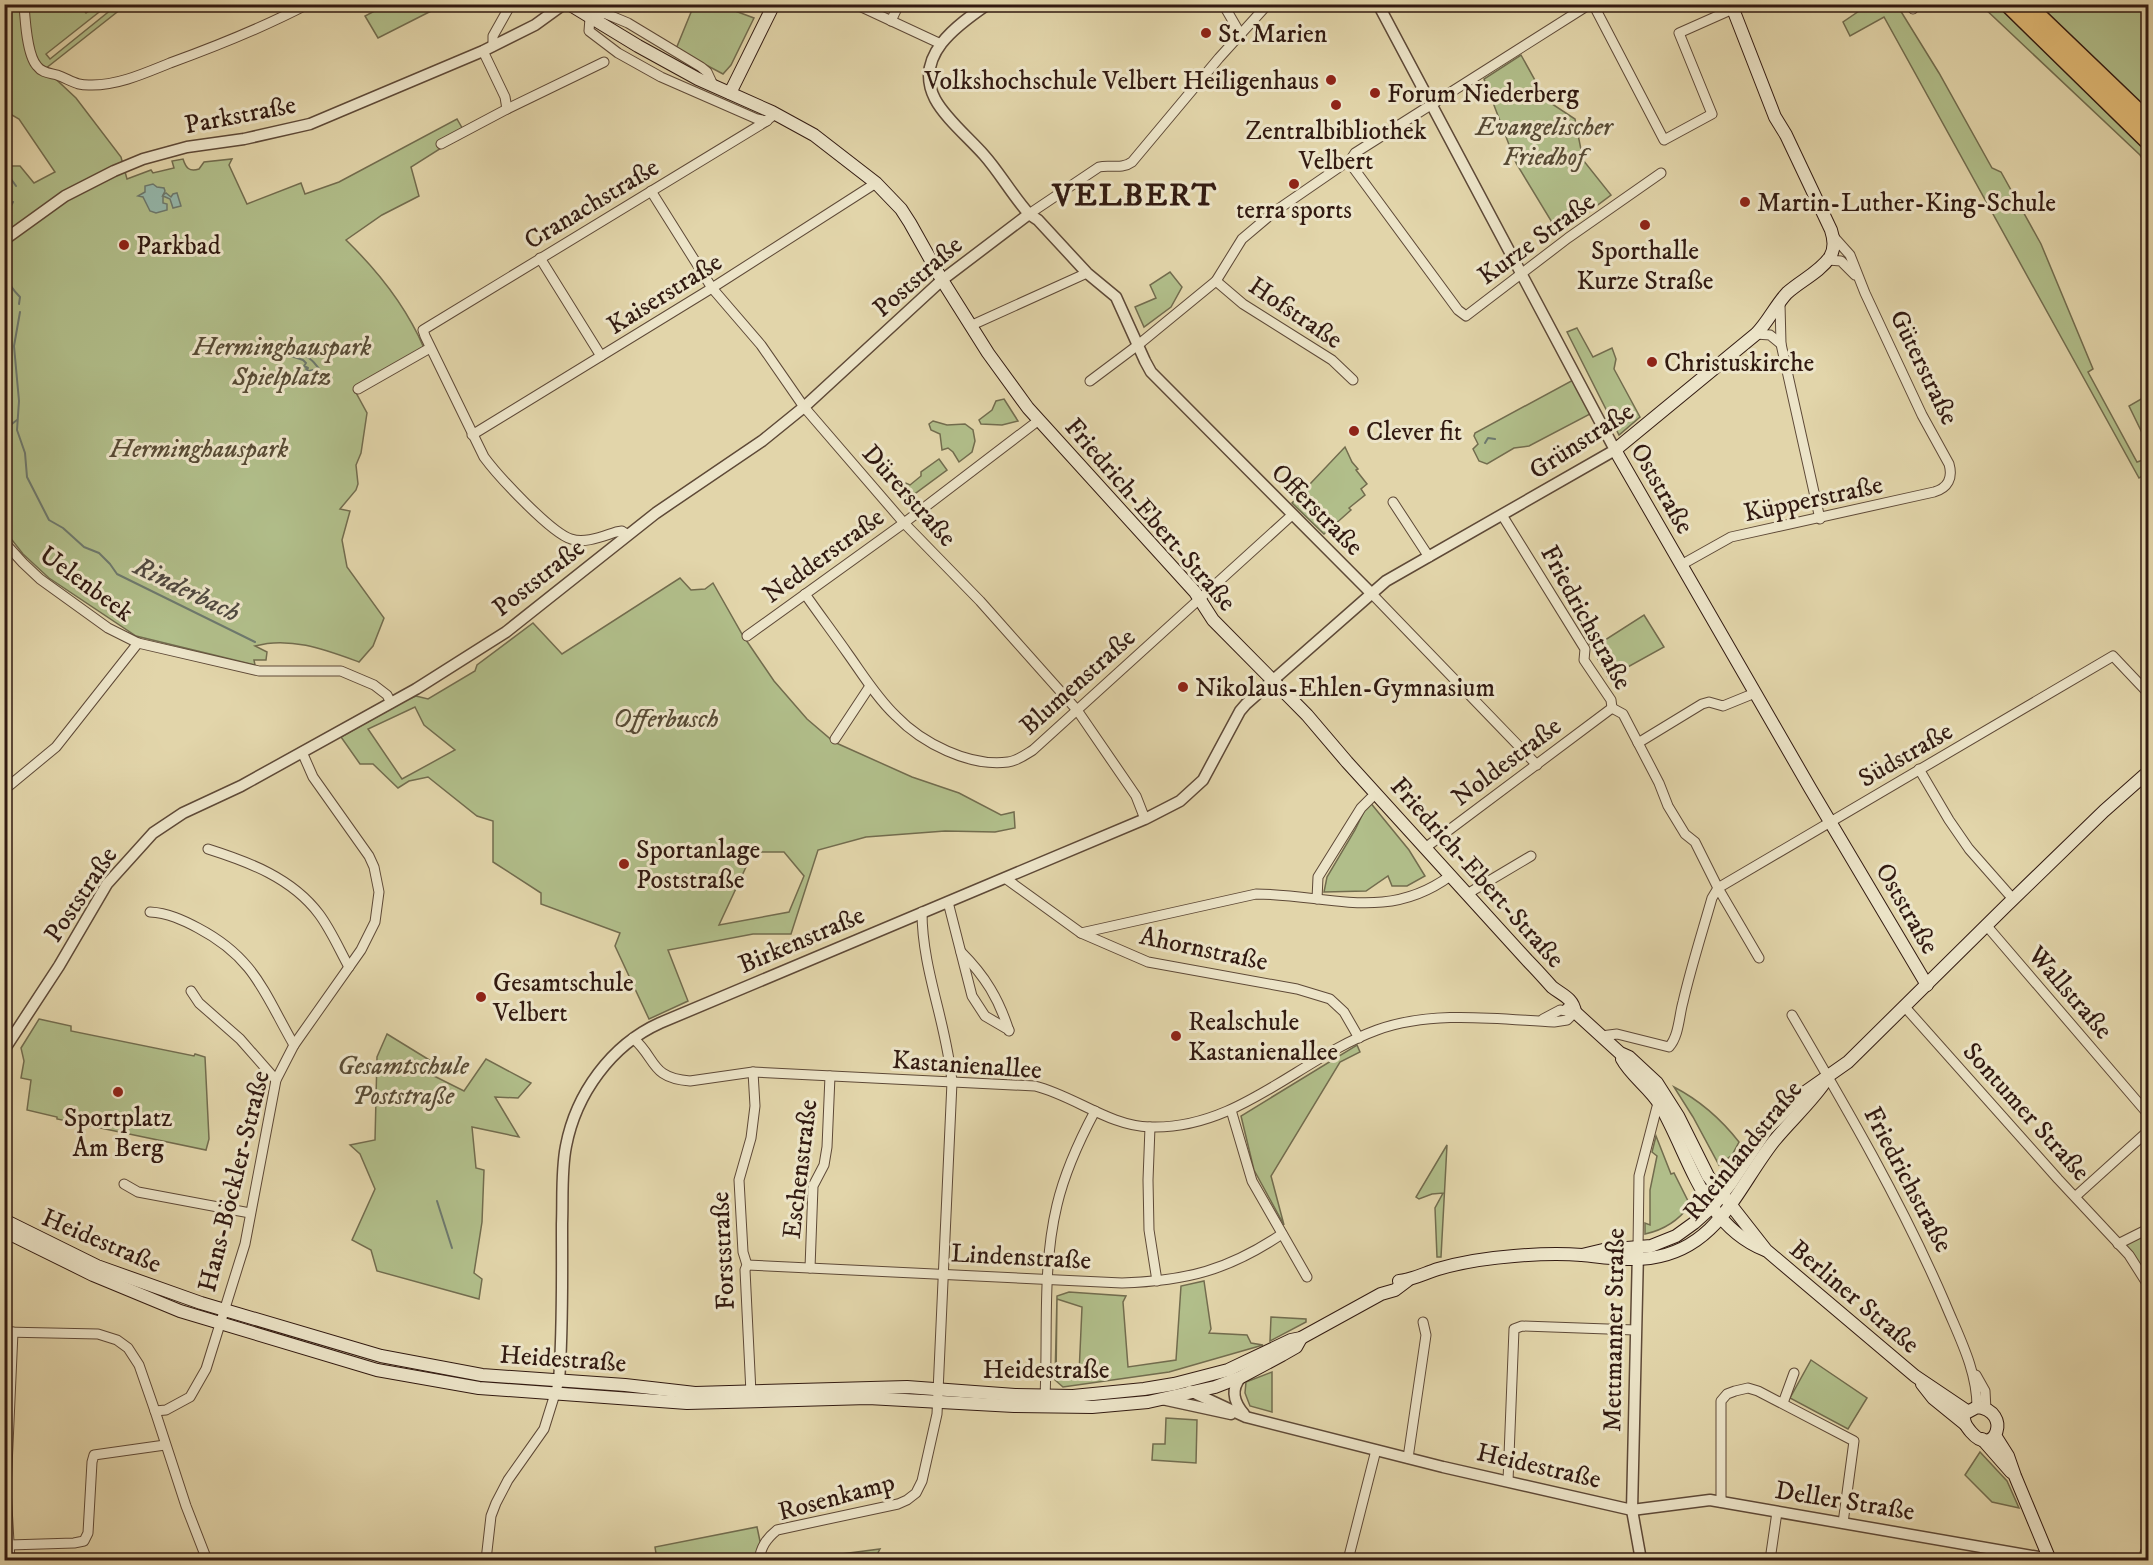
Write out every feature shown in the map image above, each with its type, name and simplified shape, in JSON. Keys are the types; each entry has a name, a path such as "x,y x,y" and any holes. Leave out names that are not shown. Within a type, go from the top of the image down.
{"highway":[{"path":"2008,4 2148,141"},
{"path":"2026,4 2148,121"}],"main road":[{"name":"Friedrich-Ebert-Straße","path":"569,4 698,79 730,93 771,117 814,135 876,183 901,209 993,362 1039,420 1200,599 1213,620 1307,715 1450,876 1554,988 1565,995 1574,1005 1575,1012"},
{"path":"730,93 774,4"},
{"name":"Güterstraße","path":"1732,7 1775,117 1786,135 1833,236"},
{"path":"1828,260 1833,249 1833,236"},
{"name":"Grünstraße","path":"1616,450 1756,334 1768,322 1780,301 1828,260"},
{"name":"Oststraße","path":"1616,450 1680,565 1927,985"},
{"path":"1822,1080 1848,1062 1986,925 2104,811 2148,772"},
{"name":"Friedrich-Ebert-Straße","path":"1554,988 1555,996 1561,1006 1575,1012 1620,1053 1629,1057 1666,1095 1708,1176 1722,1195"},
{"name":"Friedrich-Ebert-Straße","path":"1620,1053 1624,1062 1658,1102 1690,1169 1713,1206"},
{"name":"Rheinlandstraße","path":"1638,1254 1676,1236 1713,1206 1767,1129 1801,1095 1822,1080"},
{"name":"Rheinlandstraße","path":"1144,1389 1228,1370 1291,1340 1301,1338 1381,1294 1391,1283 1407,1281 1436,1270 1483,1259 1532,1255 1582,1255 1603,1250 1667,1255 1684,1248 1700,1237 1731,1207 1772,1144 1818,1093 1822,1080"},
{"name":"Berliner Straße","path":"1722,1195 1766,1250 1915,1376 1933,1398 1965,1424"},
{"name":"Berliner Straße","path":"1713,1206 1729,1228 1747,1243 1766,1250"},
{"name":"Heidestraße","path":"4,1220 96,1266 224,1310 381,1356 462,1372 688,1392 751,1393 868,1388 1014,1406 1109,1406"},
{"name":"Heidestraße","path":"4,1231 147,1299 377,1370 479,1388 707,1403 937,1395 1045,1397 1144,1389"},
{"name":"Rheinlandstraße","path":"1109,1406 1195,1393 1241,1377 1296,1347 1301,1338"},
{"name":"Berliner Straße","path":"1915,1376 1977,1409"},
{"path":"1977,1409 1997,1420 1996,1437 1990,1440 1982,1439 1972,1434 1965,1424 1963,1419 1977,1409"},
{"path":"1996,1437 2008,1456 2051,1560"},
{"path":"1982,1439 2015,1476"}],"street":[{"path":"24,4 29,40 36,65 43,71 75,84 109,84 126,80 244,34 308,4"},
{"path":"507,109 488,49 511,4"},
{"name":"Parkstraße","path":"4,240 65,196 133,163 186,147 244,139 310,124 488,49 534,25 564,4"},
{"path":"855,4 941,44"},
{"path":"891,21 899,4"},
{"name":"Offerstraße","path":"988,4 962,22 933,56 928,72 936,99 986,157 1029,214 1038,220 1087,273 1116,297 1145,361 1156,378 1372,594 1537,765"},
{"path":"1223,4 1241,35 1268,4"},
{"name":"Oststraße","path":"1378,4 1616,450"},
{"path":"1090,381 1138,345 1215,281 1242,239 1274,212 1351,159 1355,153 1591,4 1664,140 1712,114 1679,33 1732,7"},
{"path":"590,18 604,13 628,23 701,67 707,72 714,87"},
{"name":"Friedrich-Ebert-Straße","path":"590,18 589,31 618,53 678,85 757,119 771,117"},
{"name":"Poststraße","path":"4,1050 59,966 107,884 139,847 166,823 241,786 391,703 465,660 506,632 628,535 762,441 804,407 942,280 1029,214 1099,167 1122,166 1131,162 1241,35"},
{"path":"441,144 604,62"},
{"path":"678,85 698,79"},
{"name":"Cranachstraße","path":"430,348 423,333 427,326 771,117"},
{"name":"Kurze Straße","path":"1351,159 1352,166 1458,310 1466,316 1568,238 1662,174"},
{"name":"Kaiserstraße","path":"472,435 712,288 876,183"},
{"name":"Dürerstraße","path":"651,191 712,288 761,345 804,407 904,523 980,601 1077,710 1136,796 1145,819"},
{"name":"Güterstraße","path":"1833,236 1850,255 1858,279 1922,415 1949,464 1951,475"},
{"path":"540,258 601,357"},
{"name":"Güterstraße","path":"1828,260 1837,259 1843,262 1858,279"},
{"path":"970,326 1087,273"},
{"name":"Hofstraße","path":"1215,281 1243,304 1332,360 1353,380"},
{"path":"1780,301 1781,344 1820,519"},
{"path":"1756,334 1770,335 1781,344"},
{"path":"358,390 430,348 484,458 495,472 556,532 580,541 622,531 628,535"},
{"name":"Nedderstraße","path":"747,636 904,523 1039,420"},
{"name":"Grünstraße","path":"1273,680 1386,581 1616,450"},
{"name":"Küpperstraße","path":"1680,565 1731,537 1934,492 1945,486 1951,475"},
{"path":"1393,502 1429,557"},
{"name":"Blumenstraße","path":"805,594 870,686 896,717 914,732 962,756 985,762 1009,762 1022,758 1033,750 1292,515"},
{"name":"Friedrichstraße","path":"1502,515 1585,649 1584,660 1611,700 1612,708 1623,714 1676,820 1685,834 1695,842 1718,888 1759,958"},
{"name":"Uelenbeek","path":"4,542 40,579 108,628 138,643 259,671 341,671 374,685 387,695 391,703"},
{"path":"4,790 56,747 138,643"},
{"name":"Südstraße","path":"1718,888 2113,656 2148,693"},
{"name":"Birkenstraße","path":"559,1381 563,1178 566,1146 582,1100 614,1054 633,1038 660,1023 1145,819 1180,801 1203,780 1240,711 1273,680"},
{"path":"835,739 870,686"},
{"path":"1637,740 1702,704 1709,702 1723,706 1755,693"},
{"name":"Noldestraße","path":"1425,848 1612,708"},
{"name":"Hans-Böckler-Straße","path":"155,1411 166,1410 190,1397 206,1369 245,1244 276,1080 294,1045 367,940 375,922 378,902 374,867 363,845 314,777 302,752"},
{"path":"1919,769 1969,849 2013,899"},
{"path":"1317,899 1318,877 1361,808 1371,798"},
{"path":"208,849 262,869 303,896 325,923 349,967"},
{"path":"1467,894 1531,856"},
{"path":"1081,933 1256,894 1349,902 1392,902 1420,894 1450,876"},
{"name":"Ahornstraße","path":"1005,878 1081,933 1148,962 1316,993 1330,999 1337,1004 1359,1038"},
{"path":"1601,1036 1617,1034 1669,1047 1676,1035 1713,893 1718,888"},
{"path":"948,902 972,996 985,1016 1010,1033 1002,1009 992,994 987,980 961,952"},
{"path":"150,912 167,914 193,925 213,935 236,953 255,974 294,1045"},
{"name":"Rosenkamp","path":"759,1560 762,1548 777,1530 898,1504 916,1492 922,1481 937,1414 952,1082 950,1059 924,945 922,912"},
{"name":"Wallstraße","path":"1986,925 2148,1114"},
{"path":"191,990 199,1003 240,1039 276,1080"},
{"name":"Kastanienallee","path":"1538,1021 1552,1016 1561,1006"},
{"name":"Sontumer Straße","path":"1904,1006 2118,1244 2140,1270 2148,1286"},
{"name":"Kastanienallee","path":"633,1038 641,1045 654,1067 662,1073 681,1080 690,1081 753,1072 1035,1086 1095,1111 1136,1125 1150,1127 1215,1117 1231,1110 1324,1055 1379,1029 1406,1022 1434,1019 1554,1022 1567,1020 1575,1012"},
{"name":"Friedrichstraße","path":"1792,1015 1822,1080 1898,1200 1927,1259 1973,1371 1985,1391 1977,1409"},
{"name":"Forststraße","path":"751,1393 745,1270 747,1265 739,1180 751,1138 755,1106 753,1072"},
{"name":"Eschenstraße","path":"810,1268 813,1186 824,1165 827,1147 830,1076"},
{"name":"Mettmanner Straße","path":"1641,1560 1632,1509 1640,1176 1658,1102"},
{"path":"1231,1110 1252,1181 1307,1277"},
{"path":"1045,1397 1048,1278 1054,1226 1062,1189 1076,1148 1095,1111"},
{"path":"1150,1127 1149,1221 1157,1281"},
{"path":"2076,1196 2148,1131"},
{"path":"123,1184 138,1192 250,1214"},
{"path":"2118,1244 2148,1229"},
{"name":"Lindenstraße","path":"747,1265 1122,1283 1157,1281 1199,1275 1221,1267 1261,1248 1282,1234"},
{"path":"1408,1458 1426,1335 1423,1322"},
{"path":"1509,1481 1514,1329 1522,1326 1635,1330"},
{"path":"10,1560 5,1489 9,1332 98,1334 117,1340 128,1348 136,1359 207,1560"},
{"path":"1783,1402 1794,1373"},
{"path":"1241,1377 1235,1384 1234,1394 1237,1405 1246,1417"},
{"path":"486,1560 491,1516 496,1503 508,1480 544,1429 559,1381"},
{"name":"Heidestraße","path":"1174,1384 1246,1417 1408,1458 1632,1509"},
{"path":"1721,1502 1721,1401 1727,1394 1748,1388 1758,1390 1783,1402 1854,1441 1843,1523"},
{"path":"1162,1399 1246,1417"},
{"path":"9,1545 84,1541 88,1533 94,1455 165,1445"},
{"path":"1348,1560 1376,1450"},
{"name":"Deller Straße","path":"1632,1509 1700,1501 1721,1502 2051,1560"},
{"path":"1770,1560 1777,1512"}],"green space":[{"name":"Herminghauspark","path":"5,5 80,5 86,13 98,5 108,5 46,54 50,59 117,5 126,5 45,69 76,98 121,157 127,179 151,170 153,173 174,168 172,161 183,159 187,167 193,170 199,169 204,162 232,159 229,165 247,204 301,183 305,194 339,182 457,119 465,133 411,167 419,196 382,215 346,240 391,290 424,348 354,389 367,413 361,453 356,465 358,484 356,490 340,509 350,511 342,540 347,567 384,618 373,646 359,662 308,646 268,643 255,646 267,652 266,660 254,660 255,665 136,636 49,578 23,554 5,531 4,162 11,166 20,166 34,183 55,172 19,119 5,111"},
{"path":"386,5 443,5 378,38 365,16"},
{"path":"694,5 719,5 754,18 731,65 723,74 676,49"},
{"path":"1868,5 1897,5 1939,73 1992,168 2001,172 2041,244 2093,369 2088,372 2137,462 2143,460 2148,473 2139,478 1884,17 1850,36 1843,22"},
{"path":"1981,5 2148,5 2148,170 2143,165 2145,163 2140,155"},
{"name":"Evangelischer Friedhof","path":"1521,55 1546,100 1575,119 1583,160 1611,195 1559,234 1516,163 1484,79"},
{"path":"1170,272 1182,287 1171,307 1144,327 1135,307 1156,298 1150,285"},
{"path":"1577,328 1593,357 1612,348 1616,359 1614,369 1640,417 1619,435 1567,332"},
{"path":"1575,379 1592,413 1529,446 1514,448 1487,464 1479,461 1473,449 1478,444 1475,433"},
{"path":"2148,395 2148,445 2129,406"},
{"path":"1004,399 1018,421 1002,425 981,424 979,420 992,410 996,401"},
{"path":"933,421 947,425 965,424 973,430 975,441 972,452 959,462 948,448 942,450 940,434 931,430 929,424"},
{"path":"1345,447 1358,469 1356,470 1367,484 1361,489 1365,495 1324,534 1292,503"},
{"path":"939,459 947,470 909,498 896,491 903,485 903,482 910,485 921,476 921,472"},
{"name":"Offerbusch","path":"680,578 691,590 705,589 713,583 742,634 774,681 807,719 834,742 912,777 959,793 1001,815 1014,812 1015,828 995,832 945,831 866,837 818,850 791,934 753,934 668,950 688,1001 649,1019 615,946 620,933 541,904 541,893 493,862 493,821 477,816 428,777 409,781 398,788 373,764 360,764 341,737 404,701 416,696 428,699 475,671 477,665 533,623 562,654","holes":["415,707 424,725 455,750 402,779 368,729","753,852 784,852 804,876 789,912 719,925"]},
{"path":"1644,615 1664,647 1608,678 1590,644 1602,642"},
{"path":"1369,801 1409,850 1425,876 1407,886 1392,886 1388,876 1366,891 1324,892 1327,877"},
{"name":"Sportplatz Am Berg","path":"39,1019 71,1026 71,1031 205,1057 209,1139 206,1150 57,1119 57,1117 27,1110 31,1080 21,1078 24,1061 21,1048"},
{"name":"Gesamtschule Poststraße","path":"387,1034 431,1061 430,1074 464,1091 486,1059 531,1083 518,1098 495,1097 519,1137 472,1127 476,1168 484,1170 482,1222 474,1273 482,1279 479,1299 377,1271 371,1250 352,1240 375,1189 360,1154 350,1145 375,1140 377,1057"},
{"path":"1357,1045 1360,1052 1340,1062 1271,1176 1284,1225 1254,1170 1241,1116"},
{"path":"1674,1087 1709,1111 1739,1142 1732,1155 1719,1165 1693,1117"},
{"path":"1656,1136 1671,1174 1674,1173 1690,1205 1670,1224 1645,1234 1645,1223 1650,1225 1650,1190 1657,1156 1652,1152"},
{"path":"1447,1145 1441,1257 1437,1257 1435,1208 1443,1193 1419,1199 1416,1197"},
{"path":"2148,1232 2148,1278 2144,1269 2124,1244"},
{"path":"1204,1281 1211,1329 1209,1333 1247,1335 1251,1343 1263,1345 1169,1372 1063,1387 1055,1380 1057,1296 1069,1292 1126,1296 1123,1302 1128,1367 1176,1360 1181,1286","holes":["1057,1299 1082,1307 1079,1374 1056,1379"]},
{"path":"1271,1317 1306,1319 1306,1322 1270,1341"},
{"path":"1811,1360 1867,1398 1848,1429 1790,1398"},
{"path":"1272,1372 1272,1412 1250,1406 1245,1393 1246,1382"},
{"path":"1166,1418 1197,1420 1196,1463 1152,1460 1153,1444 1165,1444"},
{"path":"1980,1452 2007,1481 2019,1508 1992,1502 1965,1475"},
{"path":"757,1527 764,1560 657,1560 655,1547"},
{"path":"880,1549 874,1560 795,1560"}],"water":[{"path":"153,184 164,188 163,195 166,193 171,197 177,193 181,206 173,208 170,199 163,196 163,203 167,204 167,210 156,213 150,211 143,197 138,196 145,192 145,186"}],"waterway":[{"name":"Rinderbach","path":"4,169 16,186"},
{"name":"Rinderbach","path":"4,219 13,202"},
{"name":"Rinderbach","path":"9,252 7,276 11,286 20,297 19,304"},
{"name":"Rinderbach","path":"20,312 14,346 19,401 17,430 25,453 27,477 49,520 63,528 84,547 99,553 117,574 255,642"},
{"path":"272,350 277,343 292,344 314,362 321,376 318,377 318,373 313,374 315,371 306,369 308,368 304,366 306,363 303,360 273,350"},
{"path":"4,430 17,420"},
{"path":"1485,443 1488,438 1495,439"},
{"name":"Rinderbach","path":"437,1201 452,1248"}],"place":[{"name":"St. Marien","path":"1206,33"},
{"name":"Volkshochschule Velbert Heiligenhaus","path":"1331,80"},
{"name":"Forum Niederberg","path":"1375,93"},
{"name":"Zentralbibliothek Velbert","path":"1336,105"},
{"name":"terra sports","path":"1294,184"},
{"name":"Martin-Luther-King-Schule","path":"1745,202"},
{"name":"Sporthalle Kurze Straße","path":"1645,225"},
{"name":"Parkbad","path":"124,245"},
{"name":"Christuskirche","path":"1652,362"},
{"name":"Clever fit","path":"1354,431"},
{"name":"Nikolaus-Ehlen-Gymnasium","path":"1183,687"},
{"name":"Sportanlage Poststraße","path":"624,864"},
{"name":"Gesamtschule Velbert","path":"481,997"},
{"name":"Realschule Kastanienallee","path":"1176,1036"},
{"name":"Sportplatz Am Berg","path":"118,1092"}],"district":[{"name":"VELBERT","path":"1135,194"}],"park label":[{"name":"Herminghauspark Spielplatz","path":"282,361"}]}
